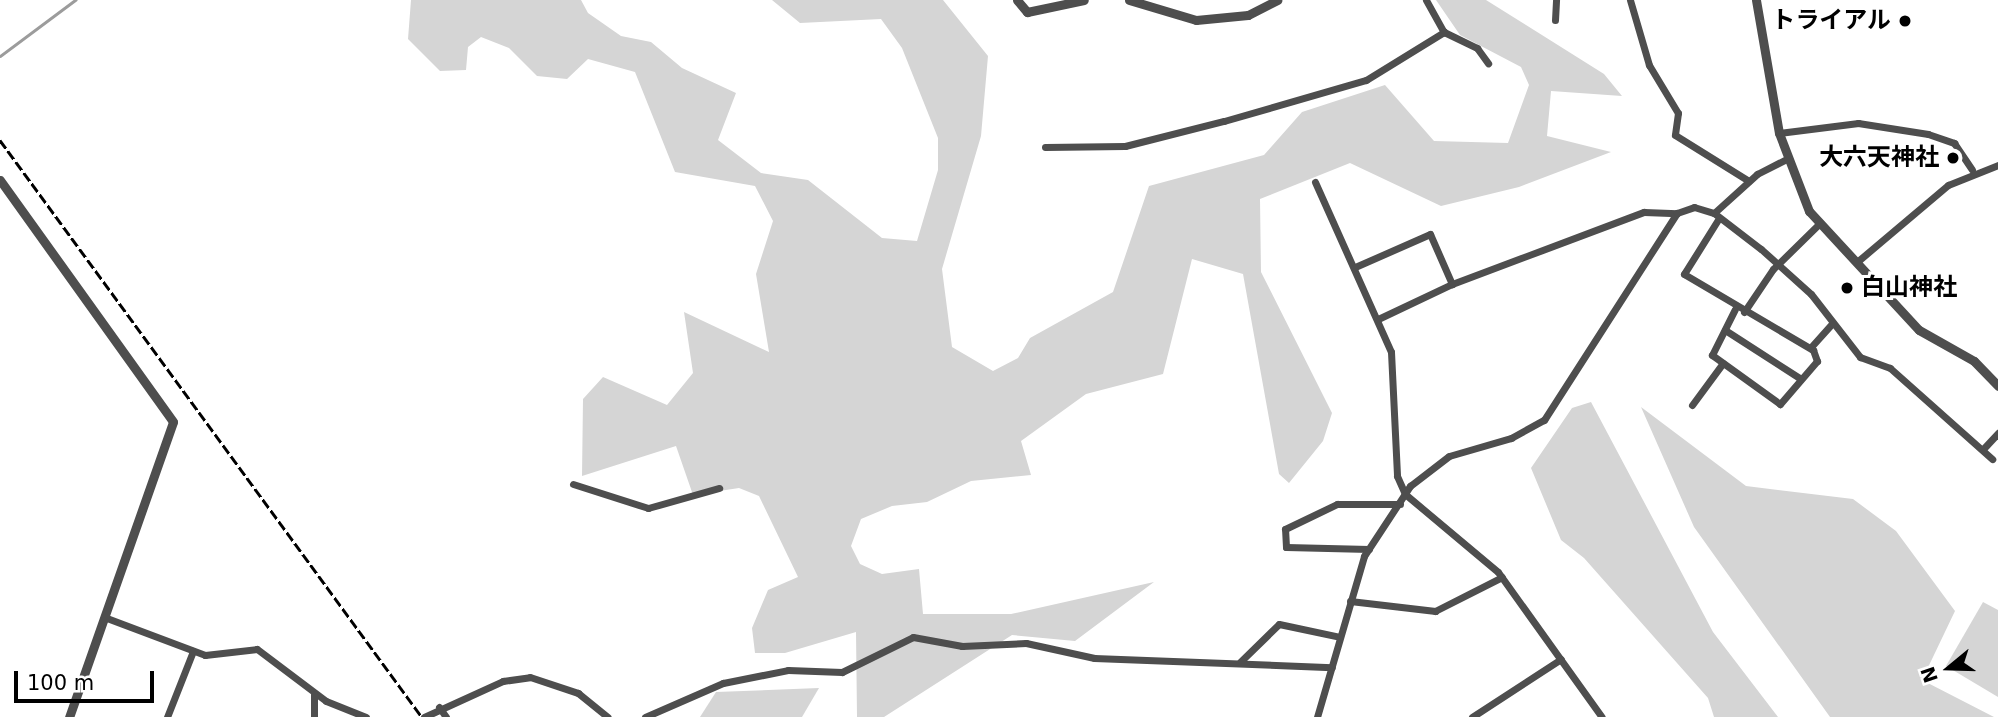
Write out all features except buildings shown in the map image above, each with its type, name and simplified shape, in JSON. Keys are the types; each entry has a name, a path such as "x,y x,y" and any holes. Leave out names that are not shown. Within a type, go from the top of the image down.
{"street":[{"path":"1017,0 1027,12 1084,0"},
{"path":"1129,0 1207,20 1248,15 1277,0"},
{"path":"1426,0 1444,32 1477,48 1488,63"},
{"path":"1555,20 1556,0"},
{"path":"1630,0 1649,65 1678,113 1675,135 1749,181"},
{"path":"1756,0 1779,133 1802,200 1919,330 1974,361 1998,386"},
{"path":"1045,146 1125,146 1224,121 1366,79 1444,32"},
{"path":"1779,133 1858,123 1928,134 1954,143 1972,170"},
{"path":"1735,309 1712,355 1780,404 1817,361 1811,346 1735,309 1684,274 1717,215 1749,181 1787,159"},
{"path":"1858,261 1972,170 1998,165"},
{"path":"0,180 173,422 69,717"},
{"path":"1315,182 1378,319 1396,378 1397,476 1405,494 1502,577 1602,717"},
{"path":"1378,319 1452,284 1644,212 1677,213 1694,207 1717,215 1778,264 1811,294 1831,326 1860,357 1890,368 1984,448 1992,459"},
{"path":"1317,717 1350,601 1369,549 1405,494 1428,467 1530,431 1552,412 1677,213"},
{"path":"1744,312 1778,264 1820,223"},
{"path":"1355,267 1430,234 1452,284"},
{"path":"1811,346 1831,326"},
{"path":"1725,330 1801,379"},
{"path":"1692,405 1723,363"},
{"path":"1984,448 1998,433"},
{"path":"573,484 648,508 719,488"},
{"path":"1369,549 1290,548 1285,529 1337,503 1400,504"},
{"path":"1350,601 1436,611 1502,577"},
{"path":"104,617 193,651 257,649 314,694 366,717"},
{"path":"1240,662 1279,625 1340,637"},
{"path":"645,717 723,682 788,670 842,672 913,637 962,646 1026,643 1094,658 1332,667"},
{"path":"167,717 193,651"},
{"path":"1472,717 1561,659"},
{"path":"424,717 439,707 503,681 539,677 579,693 608,717"},
{"path":"314,694 314,717"},
{"path":"439,707 446,717"}],"shaded area":[{"path":"411,0 581,0 588,13 621,36 651,42 682,68 736,93 718,140 761,173 808,180 882,238 917,241 938,170 938,138 902,48 881,19 800,23 772,0 943,0 988,56 981,136 942,269 952,347 993,371 1018,358 1030,338 1113,292 1149,186 1264,155 1302,112 1385,85 1434,141 1508,143 1529,85 1521,67 1460,35 1436,0 1486,0 1604,74 1622,96 1551,91 1547,136 1611,152 1519,187 1441,206 1350,163 1260,199 1261,272 1332,413 1323,441 1289,483 1279,474 1243,274 1192,259 1163,374 1086,394 1021,441 1031,475 971,481 927,502 892,506 861,519 851,546 860,564 882,574 919,569 923,614 1011,614 1154,582 1075,641 1012,635 884,717 857,717 856,632 785,653 755,653 752,628 768,590 798,577 759,496 739,488 693,495 676,446 582,476 583,399 603,377 667,405 693,373 684,312 769,352 756,274 773,221 755,186 675,172 635,72 588,59 567,79 537,76 509,48 481,37 468,47 466,70 440,71 408,39"},
{"path":"1591,402 1713,632 1778,717 1714,717 1708,698 1584,558 1561,540 1531,468 1572,408"},
{"path":"1641,407 1746,486 1853,499 1896,531 1955,611 1922,680 1994,717 1830,717 1694,527"},
{"path":"1983,602 1998,610 1998,697 1946,666"},
{"path":"819,688 802,717 700,717 716,692"}],"waterway":[{"path":"0,56 75,0"}],"railway":[{"path":"0,140 422,717"}],"place":[{"name":"トライアル","path":"1905,21"},
{"name":"大六天神社","path":"1953,158"},
{"name":"白山神社","path":"1847,288"}]}
